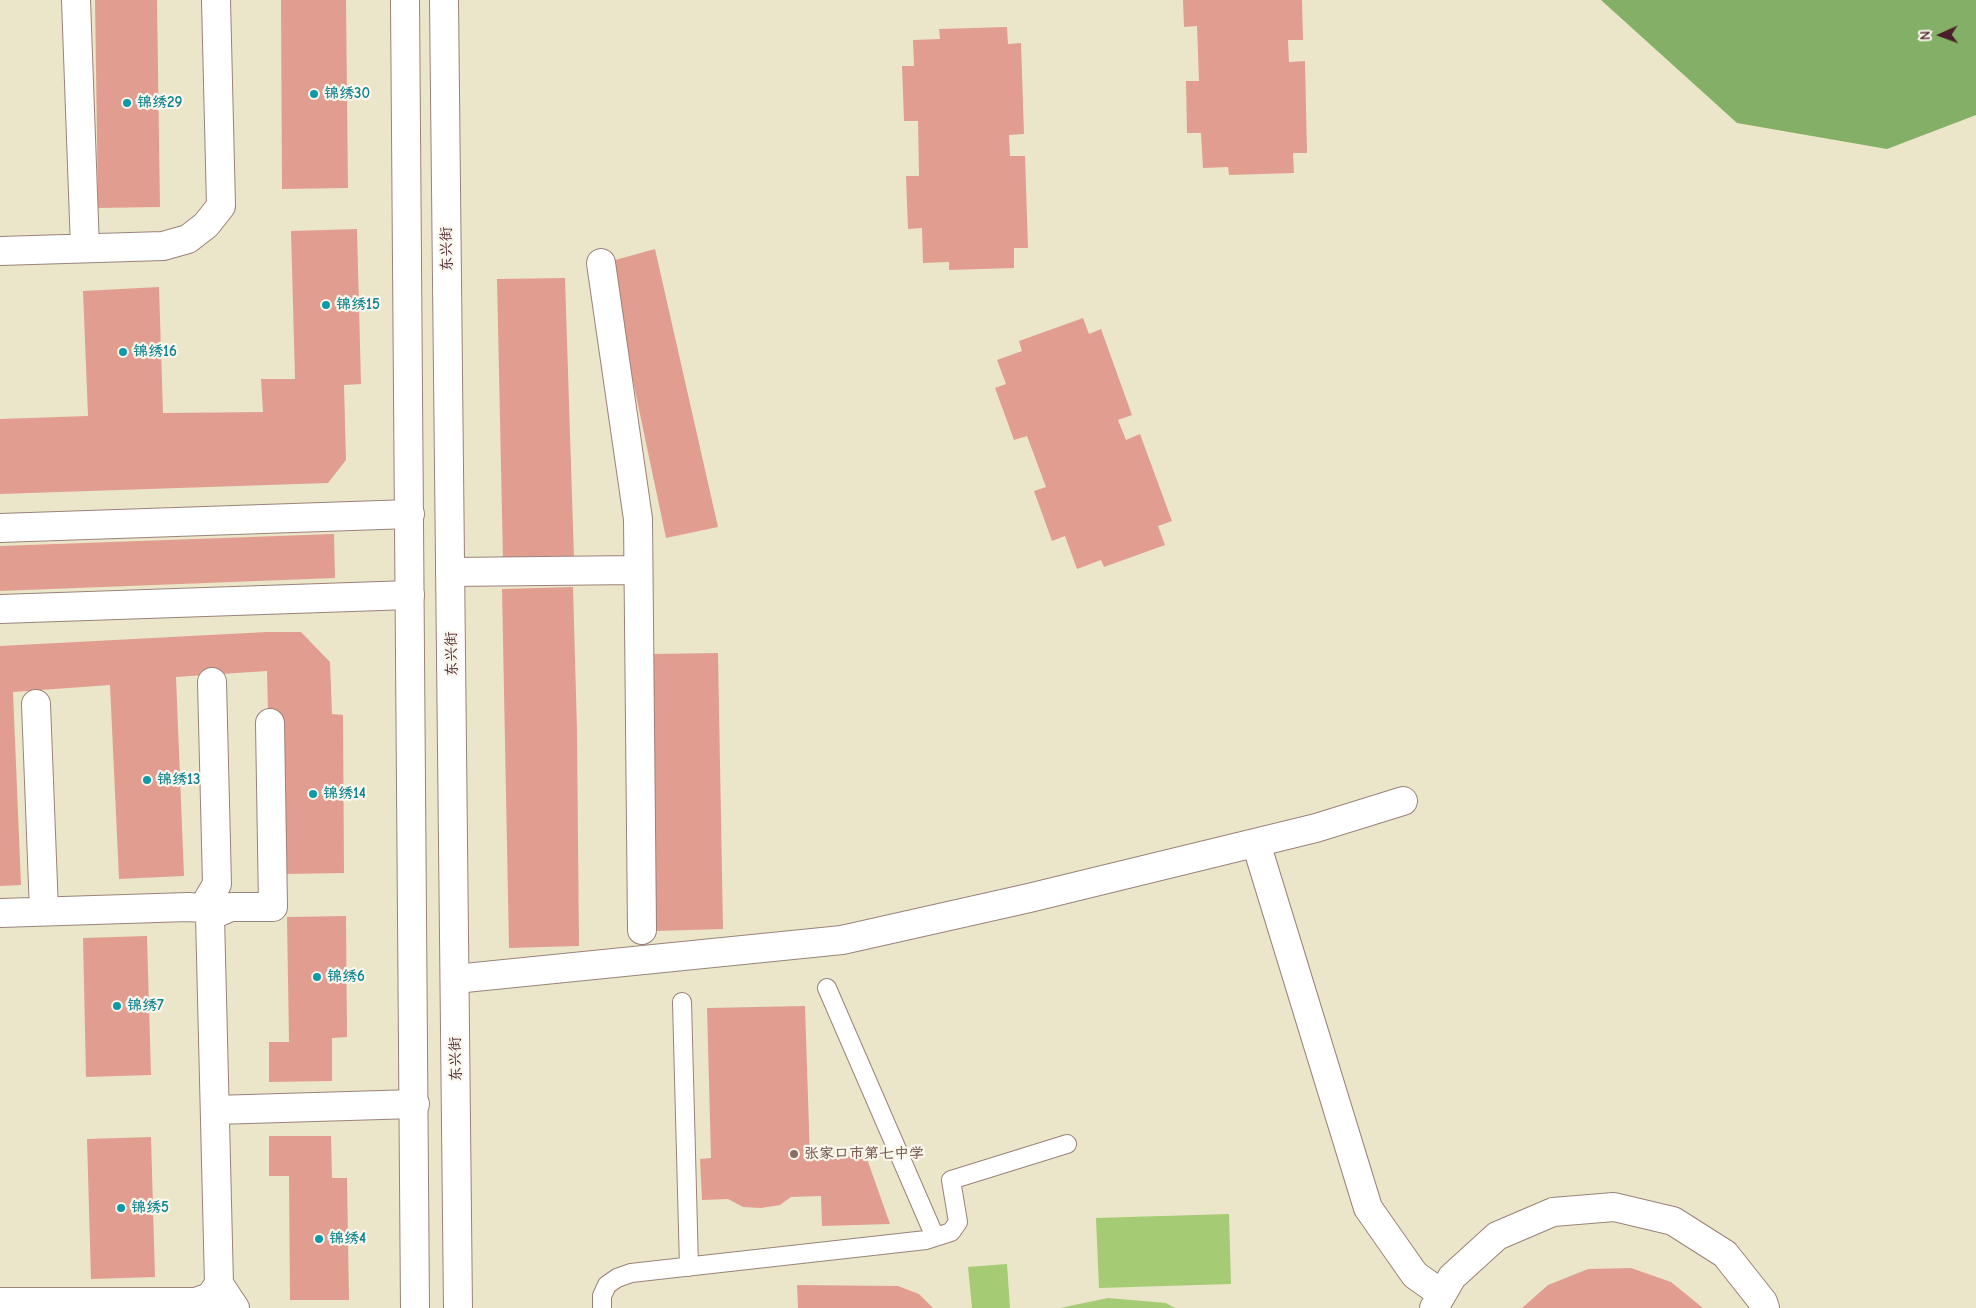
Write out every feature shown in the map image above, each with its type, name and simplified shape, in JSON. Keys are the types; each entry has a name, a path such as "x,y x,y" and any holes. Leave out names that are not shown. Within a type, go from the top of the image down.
{"street":[{"path":"76,0 85,248"},
{"path":"0,251 163,246 188,239 206,225 221,206 216,0"},
{"path":"405,0 415,1104 415,1308"},
{"name":"东兴街","path":"444,0 458,1308"},
{"path":"601,263 638,519 642,930"},
{"path":"0,528 450,513"},
{"path":"0,609 410,595 451,583 638,570"},
{"path":"212,682 217,884 206,912 215,1110 220,1284 235,1308"},
{"path":"36,704 44,911"},
{"path":"0,913 188,907 206,912 231,907 273,907 270,723"},
{"path":"455,978 842,940 1029,898 1256,843 1316,828 1403,801"},
{"path":"1256,843 1368,1208 1415,1275 1438,1301 1452,1276 1497,1236 1553,1212 1614,1207 1673,1221 1725,1254 1763,1302 1765,1308"},
{"path":"215,1110 457,1103"},
{"path":"0,1302 97,1305 196,1302 210,1297 220,1284"}],"lane":[{"path":"827,988 935,1237"},
{"path":"682,1002 689,1267"},
{"path":"602,1308 602,1296 607,1285 631,1273 926,1240 951,1232 958,1222 951,1180 1067,1144"}],"green space":[{"path":"1601,0 1976,0 1976,115 1887,149 1737,123"},
{"path":"1229,1214 1231,1284 1099,1288 1096,1218"},
{"path":"1007,1264 1010,1308 972,1308 968,1267"},
{"path":"1108,1298 1166,1303 1175,1308 1060,1308"}],"building":[{"name":"锦绣29","path":"95,0 157,0 160,207 98,208"},
{"name":"锦绣30","path":"281,0 346,0 348,188 282,189"},
{"path":"1183,0 1302,0 1303,40 1288,40 1289,62 1305,61 1307,153 1293,153 1294,173 1229,175 1228,167 1203,168 1201,133 1187,133 1186,81 1199,81 1197,26 1184,27"},
{"path":"1007,27 1008,44 1021,43 1024,134 1009,135 1010,156 1025,156 1028,248 1014,248 1014,268 949,270 949,262 923,263 922,228 908,229 906,176 919,176 918,121 904,121 902,66 914,66 913,40 940,39 939,29"},
{"path":"357,229 361,384 344,385 346,460 328,483 0,494 0,419 88,416 83,291 159,287 163,413 263,412 261,379 295,379 291,231"},
{"path":"655,249 718,527 666,538 608,262"},
{"path":"565,278 574,558 503,560 497,279"},
{"path":"1083,318 1089,334 1101,329 1132,415 1118,420 1126,440 1140,434 1172,521 1158,526 1165,545 1104,567 1101,560 1077,569 1065,536 1052,541 1034,491 1046,487 1027,436 1014,440 995,388 1006,384 997,360 1022,351 1019,341"},
{"path":"334,534 335,578 0,591 0,546"},
{"path":"573,587 577,731 579,946 509,948 502,589"},
{"path":"267,632 301,632 330,662 332,714 343,715 344,873 286,874 268,714 267,671 176,677 184,876 119,879 110,685 13,692 21,885 0,886 0,646"},
{"path":"718,653 723,929 656,931 650,654"},
{"name":"锦绣6","path":"346,916 347,1037 332,1038 332,1081 269,1082 269,1042 289,1042 287,917"},
{"name":"锦绣7","path":"147,936 151,1075 86,1077 83,938"},
{"path":"805,1006 810,1158 866,1156 890,1224 822,1226 821,1196 791,1197 780,1205 761,1208 743,1207 728,1199 702,1200 700,1159 711,1158 707,1008"},
{"name":"锦绣4","path":"269,1136 331,1136 332,1178 347,1178 349,1300 290,1300 289,1176 269,1176"},
{"name":"锦绣5","path":"151,1137 155,1277 91,1279 87,1139"},
{"path":"1631,1268 1671,1282 1703,1308 1522,1308 1548,1285 1588,1269"},
{"path":"797,1285 898,1286 919,1294 933,1308 798,1308"}],"place":[{"name":"锦绣30","path":"314,94"},
{"name":"锦绣29","path":"127,103"},
{"name":"锦绣15","path":"326,305"},
{"name":"锦绣16","path":"123,352"},
{"name":"锦绣13","path":"147,780"},
{"name":"锦绣14","path":"313,794"},
{"name":"锦绣6","path":"317,977"},
{"name":"锦绣7","path":"117,1006"},
{"name":"张家口市第七中学","path":"794,1154"},
{"name":"锦绣5","path":"121,1208"},
{"name":"锦绣4","path":"319,1239"}]}
